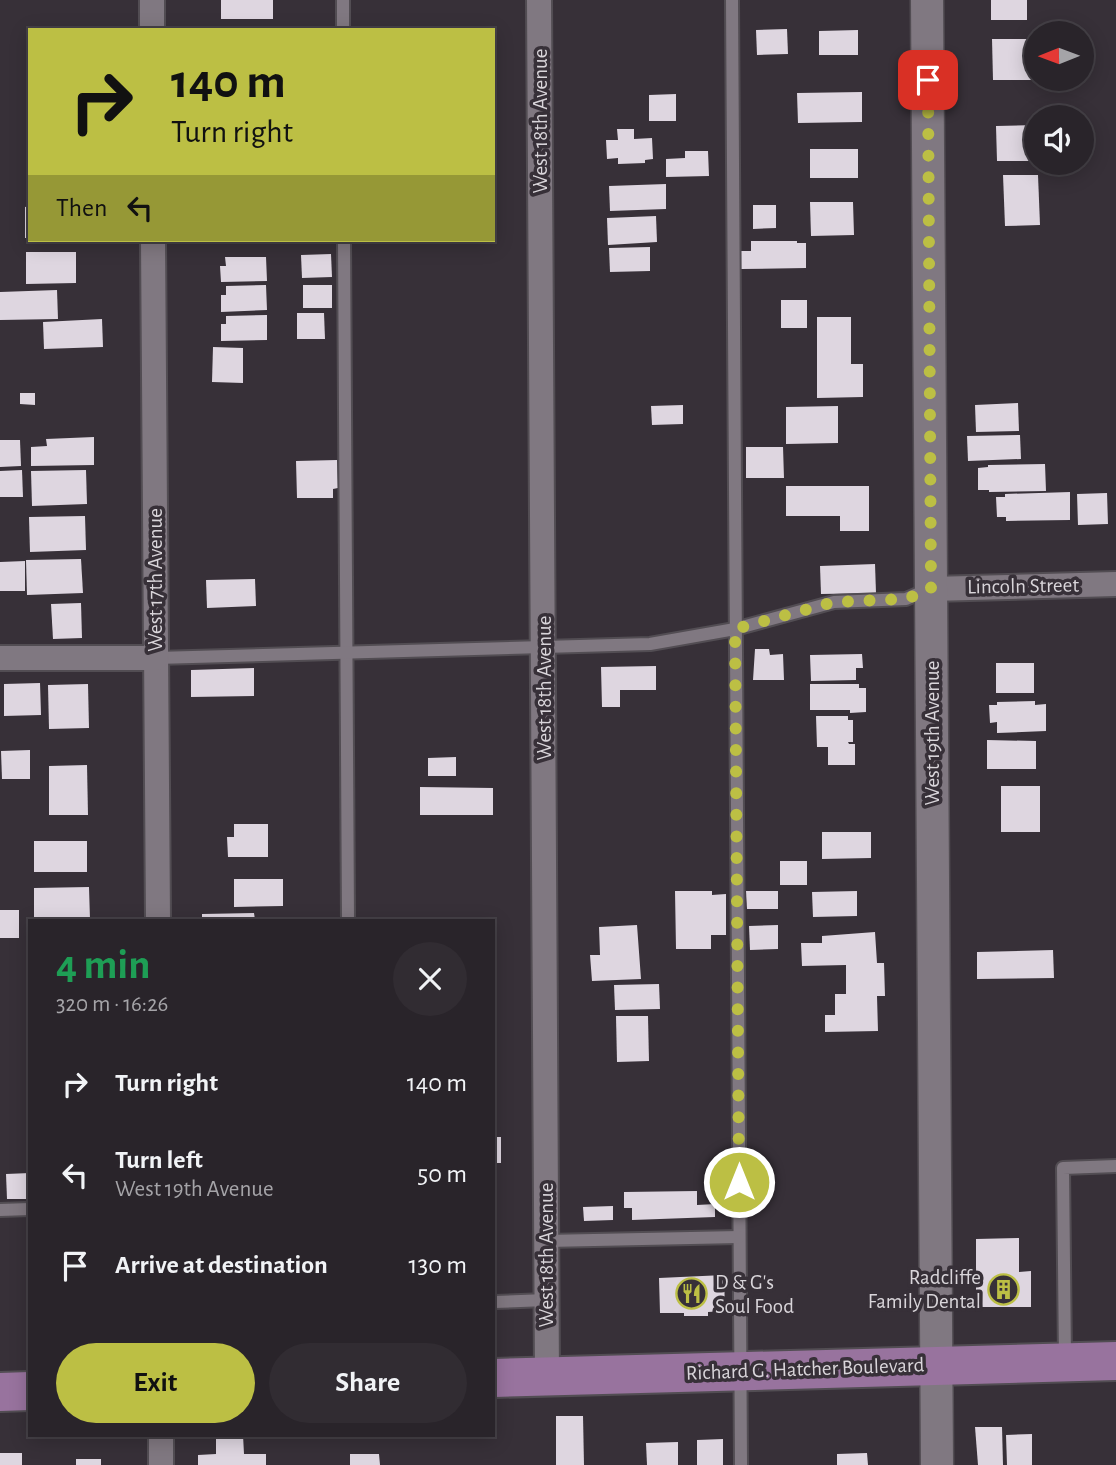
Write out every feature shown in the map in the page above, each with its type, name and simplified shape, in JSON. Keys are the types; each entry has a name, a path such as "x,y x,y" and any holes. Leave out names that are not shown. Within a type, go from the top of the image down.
{"main road":[{"name":"Richard G. Hatcher Boulevard","path":"495,1378 1116,1361"},
{"path":"0,1392 28,1391"}],"street":[{"path":"152,0 152,28"},
{"name":"West 18th Avenue","path":"539,0 547,1377"},
{"name":"West 19th Avenue","path":"927,0 937,1465"},
{"name":"West 17th Avenue","path":"153,242 158,919"},
{"name":"Lincoln Street","path":"931,589 1116,584"},
{"path":"0,658 156,658"},
{"path":"161,1437 161,1465"}],"lane":[{"path":"344,0 344,28"},
{"path":"732,0 741,1465"},
{"path":"344,242 348,919"},
{"path":"156,658 650,645 735,629 834,602 906,599 931,589"},
{"path":"1065,1362 1063,1168 1116,1166"},
{"path":"0,1210 28,1209"},
{"path":"546,1241 739,1237"},
{"path":"495,1301 547,1300"}],"building":[{"path":"221,0 273,0 273,19 221,19"},
{"path":"991,0 1027,0 1027,20 991,20"},
{"path":"787,29 788,54 757,55 756,30"},
{"path":"858,30 858,55 819,55 819,31"},
{"path":"992,39 1024,39 1024,80 993,80"},
{"path":"862,92 862,122 798,123 797,93"},
{"path":"676,94 676,121 649,121 649,95"},
{"path":"1024,125 1024,161 997,161 996,126"},
{"path":"617,129 634,129 634,139 652,138 653,159 645,160 645,163 618,164 618,158 607,159 606,140 618,140"},
{"path":"810,149 858,149 858,178 810,178"},
{"path":"685,151 708,151 709,176 666,177 666,159 685,158"},
{"path":"1003,175 1038,175 1040,225 1005,226"},
{"path":"666,184 666,209 610,211 609,186"},
{"path":"810,202 853,202 854,235 811,236"},
{"path":"753,205 776,205 776,228 753,229"},
{"path":"28,206 28,238 25,238 25,207"},
{"path":"656,216 657,242 608,245 607,218"},
{"path":"751,241 806,243 806,268 741,269 740,251 751,251"},
{"path":"650,247 650,271 610,272 609,248"},
{"path":"26,252 76,252 76,283 26,284"},
{"path":"331,254 332,277 302,278 301,255"},
{"path":"225,257 266,257 267,281 221,282 220,266 226,266"},
{"path":"266,285 267,310 221,312 221,295 226,295 226,286"},
{"path":"303,285 332,285 332,308 303,308"},
{"path":"57,290 58,319 0,320 0,292"},
{"path":"781,300 807,300 807,328 781,328"},
{"path":"297,313 324,313 325,339 297,339"},
{"path":"267,315 267,340 221,341 221,324 226,324 226,316"},
{"path":"817,317 851,317 851,364 863,364 863,397 817,398"},
{"path":"102,319 103,347 44,349 43,322"},
{"path":"213,347 243,348 243,383 212,382"},
{"path":"20,393 35,393 35,405 20,404"},
{"path":"1018,403 1019,431 976,432 975,405"},
{"path":"683,405 683,424 652,425 651,406"},
{"path":"838,406 838,443 786,444 786,407"},
{"path":"1020,435 1021,459 968,461 967,436"},
{"path":"94,437 94,465 31,466 31,447 47,446 46,439"},
{"path":"0,440 20,440 21,466 0,467"},
{"path":"746,447 783,447 784,478 746,478"},
{"path":"337,460 338,488 333,489 333,498 297,498 296,461"},
{"path":"1045,464 1046,491 978,490 978,468 988,465"},
{"path":"22,470 23,497 0,497 0,471"},
{"path":"86,470 87,504 32,506 31,471"},
{"path":"786,486 869,486 869,531 840,531 840,516 786,516"},
{"path":"1070,492 1070,520 1006,521 1006,517 997,517 996,497 1005,497 1005,494"},
{"path":"1107,493 1108,524 1078,525 1077,494"},
{"path":"85,516 86,550 30,552 29,517"},
{"path":"81,559 83,593 27,595 26,560"},
{"path":"25,561 25,591 0,591 0,562"},
{"path":"875,564 876,593 821,594 820,566"},
{"path":"255,579 256,606 207,608 206,580"},
{"path":"81,603 82,638 53,639 51,604"},
{"path":"755,649 769,649 770,655 783,654 784,680 753,680"},
{"path":"862,654 863,668 856,668 856,680 811,681 810,655"},
{"path":"996,663 1034,663 1034,693 996,693"},
{"path":"656,666 656,690 620,690 620,707 602,707 601,667"},
{"path":"254,668 254,696 191,697 191,670"},
{"path":"40,683 41,715 4,716 4,684"},
{"path":"88,684 89,728 49,729 48,685"},
{"path":"810,684 859,684 859,688 866,688 866,712 810,710"},
{"path":"1035,701 1035,705 1046,704 1046,731 997,733 997,722 990,723 989,705 997,705 997,702"},
{"path":"816,716 848,716 848,720 853,720 853,742 848,742 855,744 855,765 828,765 828,747 817,747"},
{"path":"987,740 1036,741 1036,769 987,769"},
{"path":"30,750 30,779 2,779 1,751"},
{"path":"456,757 456,776 428,776 428,758"},
{"path":"87,765 88,815 49,815 49,766"},
{"path":"1001,786 1040,786 1040,832 1001,832"},
{"path":"420,787 493,788 493,815 420,815"},
{"path":"234,824 268,824 268,857 228,857 227,837 234,837"},
{"path":"822,832 871,832 871,858 822,859"},
{"path":"34,841 87,841 87,872 34,872"},
{"path":"780,861 807,861 807,885 780,885"},
{"path":"234,879 283,879 283,906 234,907"},
{"path":"89,887 90,919 34,919 34,888"},
{"path":"675,891 712,891 712,895 726,894 726,935 711,935 711,949 676,949"},
{"path":"746,891 778,891 778,909 747,909"},
{"path":"857,891 857,916 813,917 812,892"},
{"path":"0,910 19,910 19,938 0,938"},
{"path":"254,913 255,919 202,919 202,914"},
{"path":"637,925 641,979 592,981 590,955 600,955 599,927"},
{"path":"778,925 778,949 750,950 749,926"},
{"path":"875,932 877,963 884,963 885,996 877,996 878,1031 825,1032 825,1015 835,1015 835,994 846,994 846,965 802,966 801,943 822,943 822,936"},
{"path":"1053,950 1054,978 977,979 977,952"},
{"path":"659,984 660,1009 615,1010 614,985"},
{"path":"616,1016 648,1016 649,1061 617,1062"},
{"path":"495,1137 501,1137 501,1163 495,1163"},
{"path":"28,1173 28,1199 7,1199 6,1174"},
{"path":"697,1191 697,1205 715,1204 715,1217 632,1220 632,1208 624,1208 624,1192"},
{"path":"613,1206 613,1220 584,1221 583,1207"},
{"name":"Radcliffe Family Dental","path":"1019,1238 1019,1272 1031,1271 1031,1307 976,1307 976,1239"},
{"name":"D & G's Soul Food","path":"724,1275 725,1311 708,1312 708,1316 660,1313 659,1278"},
{"path":"556,1416 583,1416 584,1465 556,1465"},
{"path":"975,1427 1002,1427 1003,1465 978,1465"},
{"path":"1032,1434 1032,1465 1007,1465 1006,1435"},
{"path":"216,1437 243,1437 244,1454 266,1454 266,1465 198,1465 198,1455 216,1454"},
{"path":"723,1439 723,1465 697,1465 697,1440"},
{"path":"678,1442 678,1465 647,1465 646,1443"},
{"path":"0,1453 22,1453 22,1465 0,1465"},
{"path":"867,1453 868,1465 837,1465 837,1454"},
{"path":"350,1454 379,1454 380,1465 350,1465"},
{"path":"76,1459 101,1459 101,1465 76,1465"}],"place":[{"name":"Radcliffe Family Dental","path":"1004,1289"},
{"name":"D & G's Soul Food","path":"692,1294"}],"route":[{"path":"739,1182 735,629 834,602 906,599 931,589 928,80"}]}
